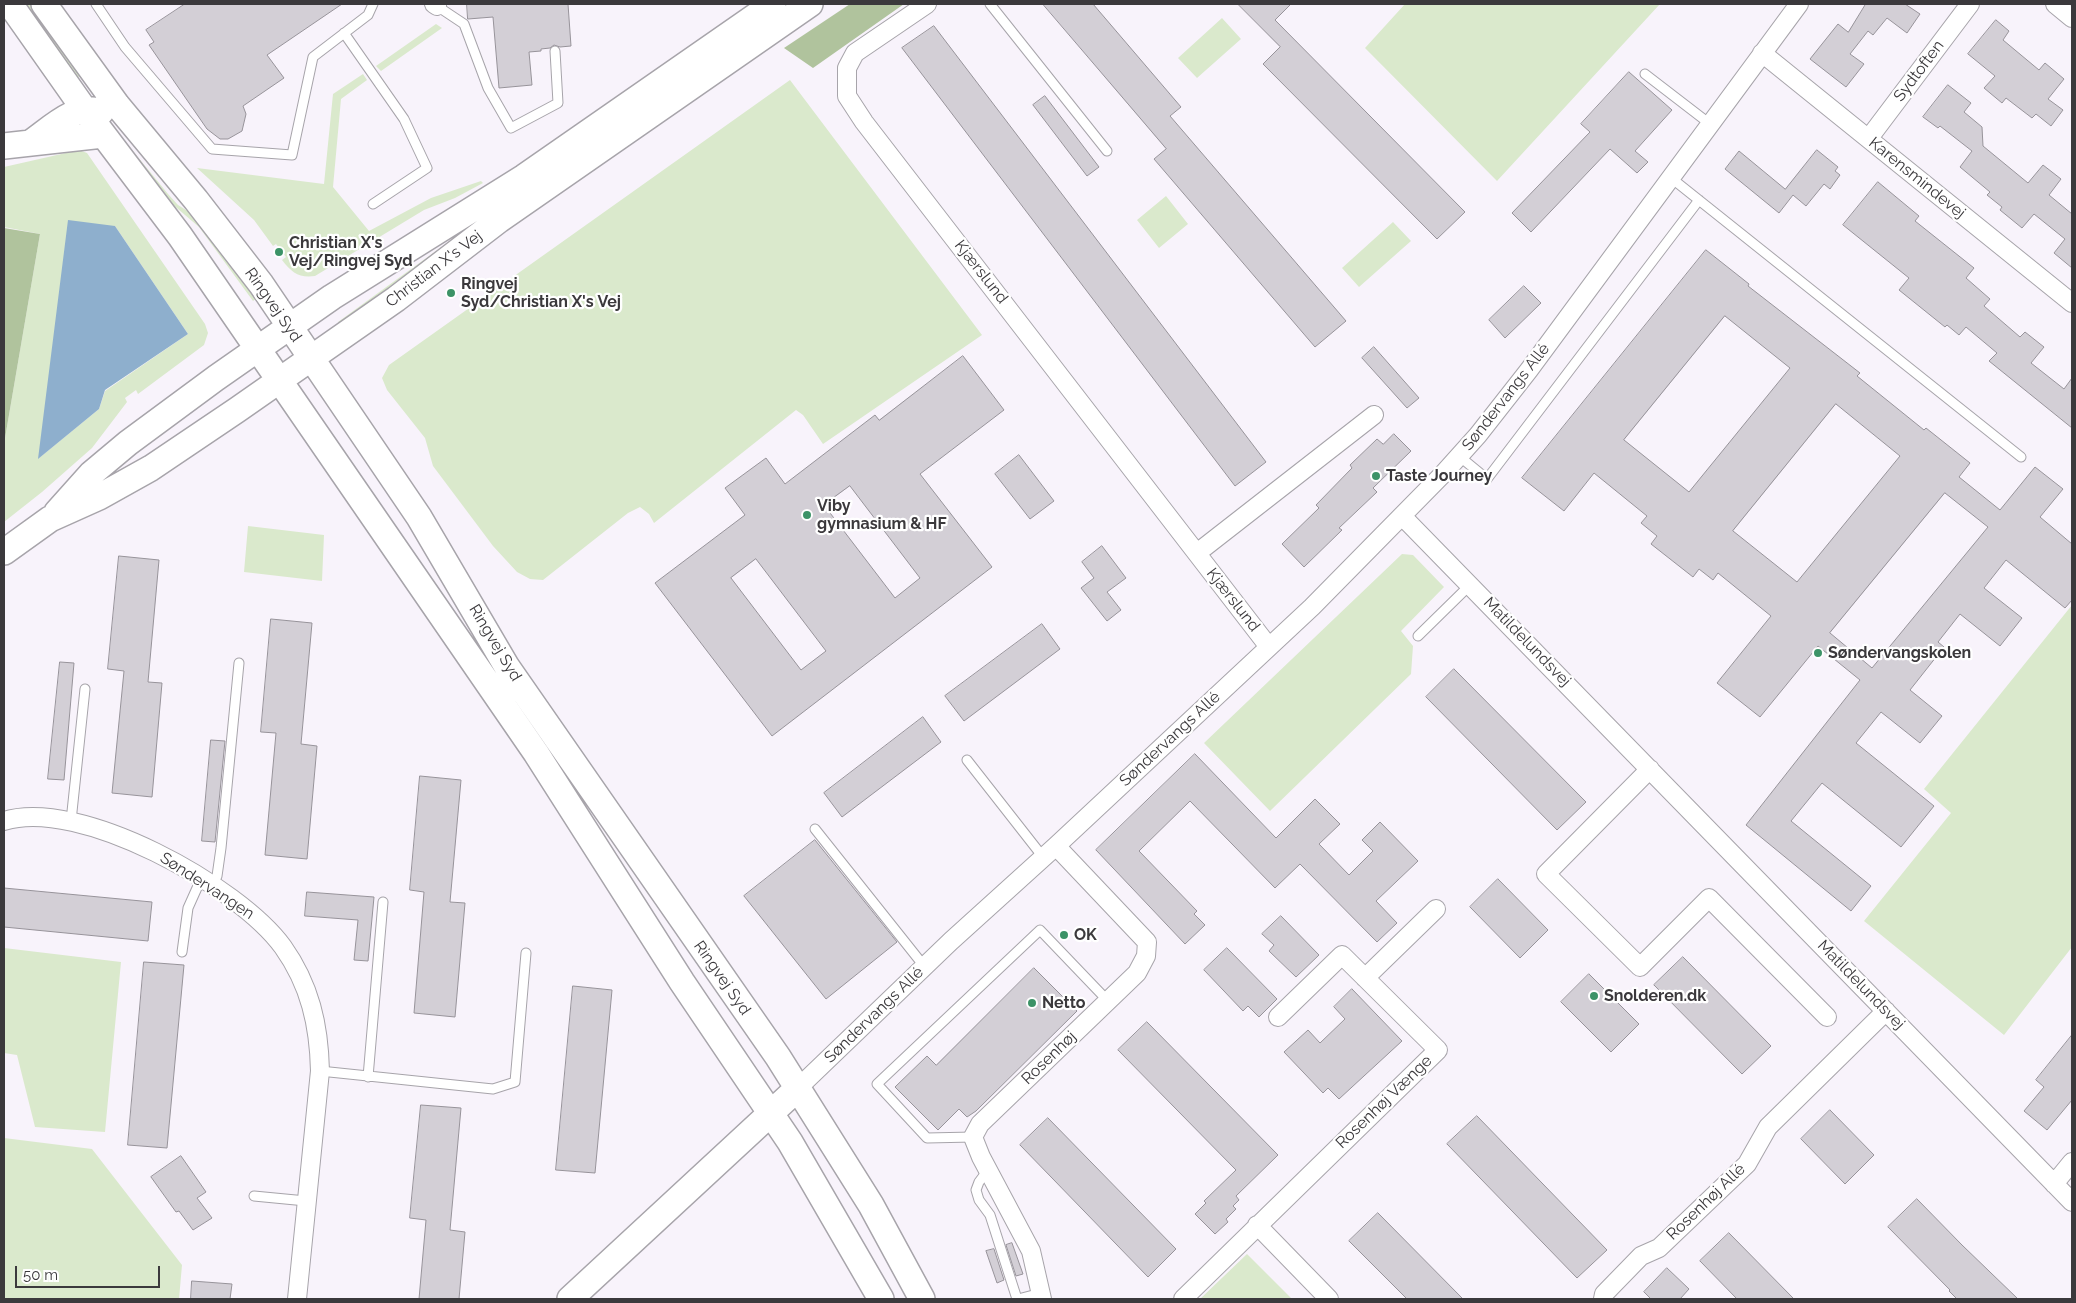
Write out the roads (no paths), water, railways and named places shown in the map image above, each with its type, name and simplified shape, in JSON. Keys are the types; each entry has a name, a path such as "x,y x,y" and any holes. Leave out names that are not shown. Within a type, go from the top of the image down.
{"main road":[{"name":"Ringvej Syd","path":"10,4 103,136 147,190 536,753 682,982 770,1113 820,1192 881,1299"},
{"name":"Ringvej Syd","path":"44,4 117,105 196,200 261,284 419,517 508,667 798,1088 871,1205 922,1299"},
{"name":"Christian X's Vej","path":"50,520 91,474 128,443 258,349 394,257 524,178 773,4"},
{"name":"Christian X's Vej","path":"4,552 50,520 99,497 151,468 396,299 499,220 810,4"},
{"path":"33,141 57,124 84,109 95,109 105,114 196,200"},
{"path":"4,146 33,141 103,136"},
{"name":"Søndervangs Allé","path":"570,1299 798,1088"}],"street":[{"name":"Kjærslund","path":"927,4 855,54 847,68 847,96 870,130 1269,647"},
{"name":"Søndervangs Allé","path":"798,1088 924,966 1050,852 1269,647 1403,517 1459,456 1529,370 1798,4"},
{"name":"Sydtoften","path":"1868,138 1970,4"},
{"path":"2055,4 2072,18"},
{"name":"Karensmindevej","path":"1762,53 2072,304"},
{"name":"Kjærslund","path":"1197,553 1374,414"},
{"name":"Matildelundsvej","path":"1403,517 2072,1202"},
{"path":"1650,769 1546,874 1640,967 1709,898 1827,1017"},
{"name":"Søndervangen","path":"4,821 37,816 71,821 103,830 155,851 207,882 250,911 264,925 291,960 312,1002 319,1041 320,1071 297,1299"},
{"name":"Rosenhøj","path":"973,1136 980,1124 1137,973 1146,956 1147,942 1050,852"},
{"path":"1365,978 1436,909"},
{"name":"Rosenhøj Vænge","path":"1183,1299 1438,1050 1342,955 1278,1017"},
{"name":"Rosenhøj Allé","path":"1603,1299 1604,1294 1641,1256 1659,1248 1747,1164 1768,1127 1886,1011"},
{"path":"973,1136 988,1170 1031,1252 1042,1296"},
{"path":"2054,1184 2072,1162"},
{"path":"1257,1226 1329,1299"}],"lane":[{"path":"96,4 125,47 212,149 292,155 313,57 368,15 373,4"},
{"path":"990,4 1107,151"},
{"path":"436,5 464,24 488,88 511,128 558,103 555,51"},
{"path":"344,33 404,119 426,168 373,204"},
{"path":"1645,74 1710,124"},
{"path":"1670,177 2021,457"},
{"path":"1459,456 1487,479 1699,200"},
{"path":"1418,636 1470,584"},
{"path":"182,952 188,908 207,882 217,876 239,663"},
{"path":"71,821 85,689"},
{"path":"967,760 1050,852"},
{"path":"815,829 924,966"},
{"path":"368,1077 383,902"},
{"path":"973,1136 927,1138 877,1084 1040,930 1108,1001"},
{"path":"320,1071 493,1089 515,1082 526,954"},
{"path":"988,1170 979,1182 976,1190 979,1200 990,1215 1017,1299 1042,1296"},
{"path":"254,1196 306,1200"}],"water":[{"path":"68,220 115,226 188,334 105,390 99,409 38,459"}],"place":[{"name":"Christian X's Vej/Ringvej Syd","path":"279,252"},
{"name":"Ringvej Syd/Christian X's Vej","path":"451,293"},
{"name":"Taste Journey","path":"1376,476"},
{"name":"Viby gymnasium & HF","path":"807,515"},
{"name":"Søndervangskolen","path":"1818,653"},
{"name":"OK","path":"1064,935"},
{"name":"Snolderen.dk","path":"1594,996"},
{"name":"Netto","path":"1032,1003"}]}
